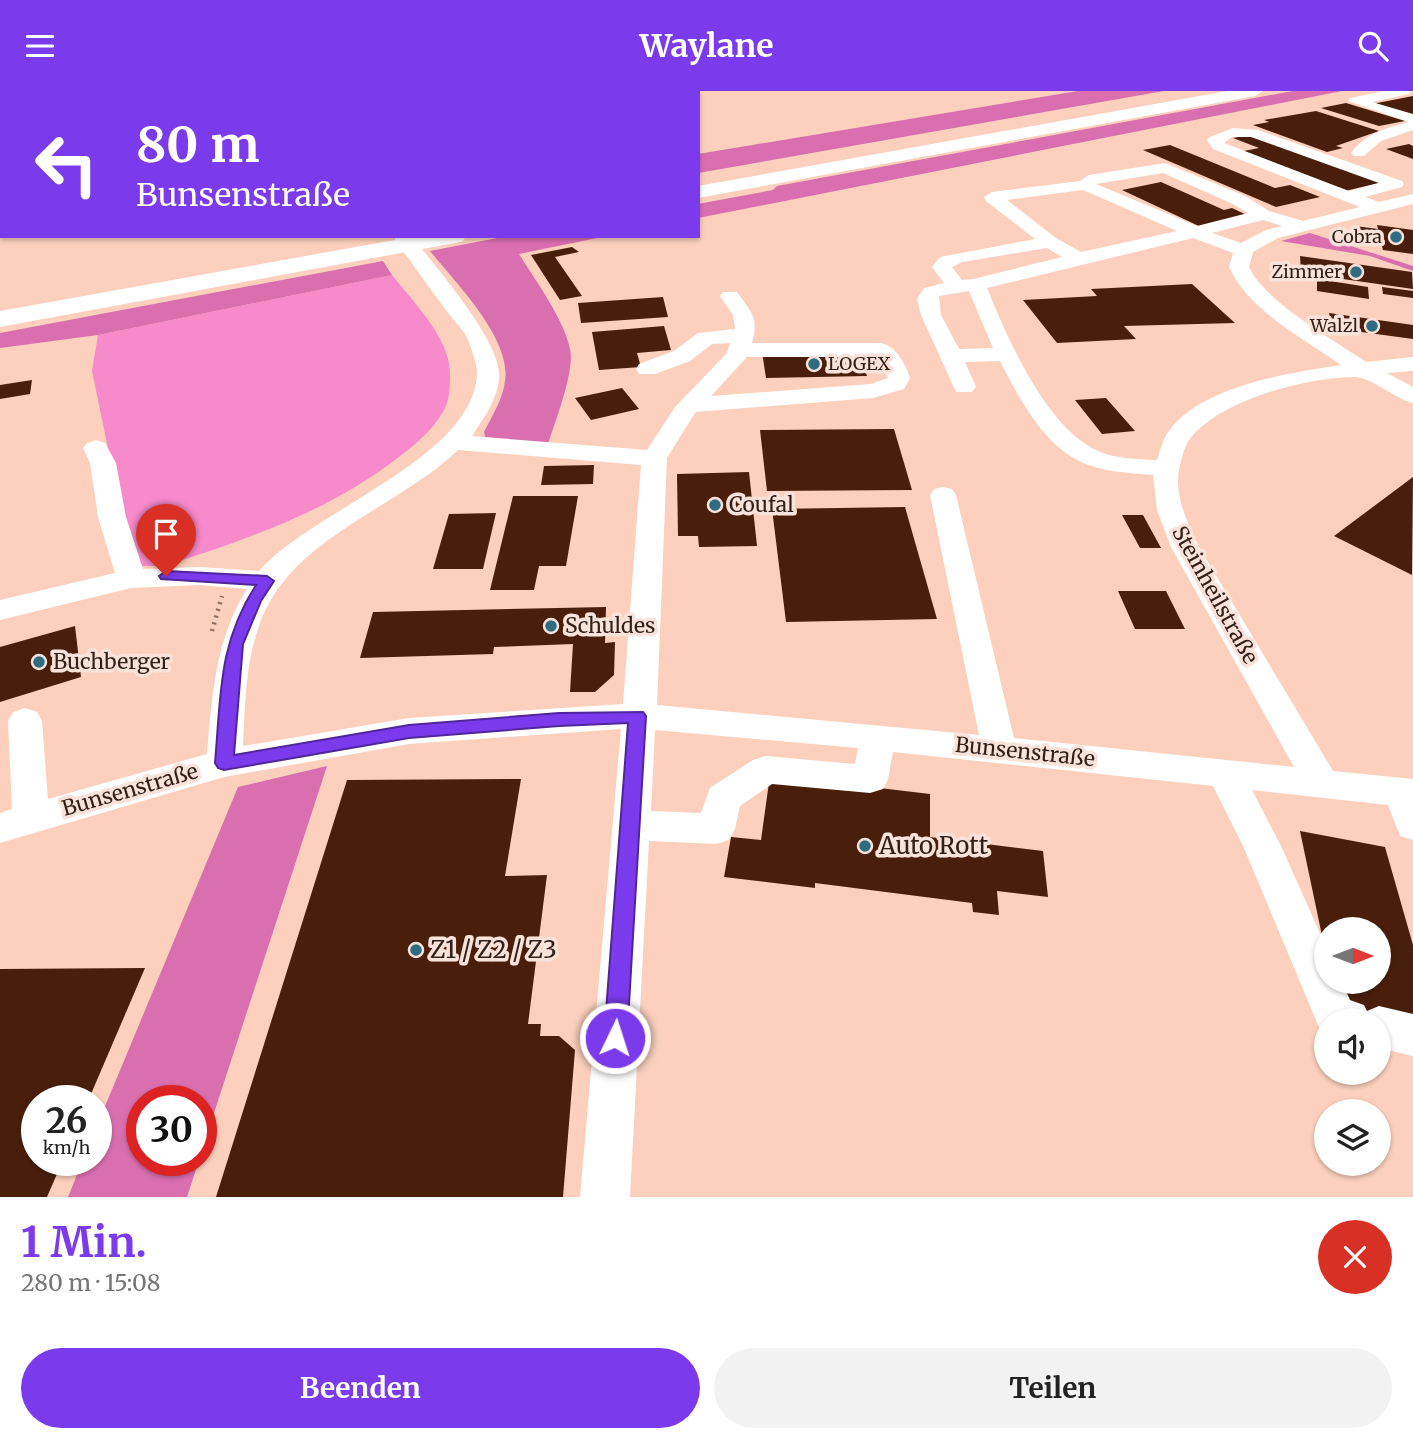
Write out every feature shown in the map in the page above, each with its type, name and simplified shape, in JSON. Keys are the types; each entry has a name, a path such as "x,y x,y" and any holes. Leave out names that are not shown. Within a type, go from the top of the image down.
{"highway":[{"path":"700,179 1196,91"},
{"path":"700,192 1255,91"},
{"path":"0,303 365,238"},
{"path":"0,319 444,238"}],"street":[{"path":"1404,91 1355,101 1413,119"},
{"path":"1359,153 1366,143 1376,138 1413,126"},
{"path":"1349,197 1396,184 1253,132 1239,131 1215,140 1218,146 1349,197 1378,208"},
{"path":"1380,161 1359,153 1336,158 1394,179 1413,181"},
{"path":"1138,156 1239,200 1263,215 1302,226"},
{"path":"1079,259 1050,241 992,197 1084,177 1166,168"},
{"path":"1084,177 1195,232 1244,250"},
{"path":"1413,199 1272,234 1244,250 1239,267 1256,293 1363,370 1413,396"},
{"path":"964,387 931,315 927,299 931,292 1263,215"},
{"path":"224,763 235,644 244,621 267,581 313,538 404,480 454,442 481,402 488,372 481,344 403,238"},
{"path":"1050,241 947,261 942,267 966,285 986,314 1027,390 1065,440 1086,455 1116,463 1166,469"},
{"path":"605,1197 648,589 654,458 669,431 726,369 741,342 746,327 743,315 730,296"},
{"path":"647,369 682,356 706,338 881,350 894,364 898,378 896,384 873,391 691,405"},
{"path":"951,356 1008,354"},
{"name":"Steinheilstraße","path":"1321,782 1185,547 1171,516 1166,491 1166,469 1172,445 1187,427 1206,411 1237,393 1295,379 1413,364"},
{"path":"454,442 654,458"},
{"path":"96,448 103,463 112,517 131,579"},
{"path":"943,495 999,749"},
{"path":"0,610 131,579 166,576 267,581"},
{"name":"Bunsenstraße","path":"16,824 224,763 409,731 559,719 637,716 878,737 1321,782 1409,803"},
{"path":"16,824 25,721"},
{"path":"630,825 716,829 723,798 766,771 870,779 878,737"},
{"path":"1224,772 1263,848 1332,1008"},
{"path":"1391,1030 1413,1035"}],"path":[{"path":"231,670 213,656 212,626 216,611 233,578"}],"shaded area":[{"path":"1078,91 1164,91 700,173 700,154"},
{"path":"1293,91 1342,91 700,218 700,204 773,190 777,186"},
{"path":"1310,233 1413,266 1413,271 1370,256 1281,241"},
{"path":"498,238 597,238 519,254 562,325 570,349 567,383 548,444 486,439 484,432 504,388 505,365 500,347 480,312 430,251"},
{"path":"383,261 392,275 98,335 0,348 0,333"},
{"path":"392,275 434,329 449,364 450,385 446,406 430,429 410,449 369,478 313,510 255,535 195,556 164,566 142,566 130,555 92,371 98,335"},
{"path":"327,766 217,1104 217,1085 126,1085 126,1176 194,1176 187,1197 68,1197 77,1176 112,1176 112,1090 238,787"}],"building":[{"path":"1413,96 1413,117 1372,104"},
{"path":"1346,103 1405,121 1379,126 1321,108"},
{"path":"1316,111 1379,131 1336,146 1343,148 1327,152 1253,125 1269,122 1264,120"},
{"path":"1254,134 1383,182 1341,192 1239,152 1259,148 1233,138"},
{"path":"1409,144 1413,146 1413,159 1386,149"},
{"path":"1170,145 1275,188 1290,185 1320,197 1276,207 1143,150"},
{"path":"1161,182 1224,210 1232,208 1251,217 1203,228 1122,190"},
{"name":"Cobra","path":"1377,225 1413,230 1413,254 1383,250 1381,243 1358,240 1355,226 1378,229"},
{"path":"572,247 579,252 555,257 582,296 560,300 531,255"},
{"name":"Zimmer","path":"1300,256 1412,272 1413,289 1301,273"},
{"path":"1317,279 1368,287 1369,299 1317,291"},
{"path":"1192,284 1235,323 1124,326 1136,339 1057,343 1023,300 1097,296 1091,289"},
{"path":"1382,287 1413,291 1413,298 1383,294"},
{"path":"663,297 668,317 581,323 578,303"},
{"name":"Walzl","path":"1329,313 1413,325 1413,339 1332,328"},
{"path":"664,326 671,350 637,353 641,367 599,370 592,332"},
{"name":"LOGEX","path":"859,351 867,376 766,378 762,352"},
{"path":"32,380 30,394 0,399 0,385"},
{"path":"622,388 639,409 591,420 575,398"},
{"path":"1106,398 1135,431 1102,434 1075,400"},
{"path":"894,429 912,490 767,491 760,430"},
{"path":"594,465 593,484 541,485 544,466"},
{"name":"Coufal","path":"749,472 757,546 699,547 698,536 678,536 677,474"},
{"path":"1413,477 1412,575 1334,536"},
{"path":"513,496 578,496 566,566 539,566 534,590 490,590"},
{"path":"905,507 937,619 786,622 772,509"},
{"path":"496,513 483,569 433,569 449,514"},
{"path":"1122,515 1143,515 1161,548 1140,548"},
{"path":"1118,591 1166,591 1185,629 1135,629"},
{"path":"606,607 605,643 615,642 614,675 595,692 570,692 573,644 494,647 493,654 360,658 373,612"},
{"name":"Buchberger","path":"75,626 81,677 0,702 0,647"},
{"name":"Auto Rott","path":"770,775 930,794 930,837 1043,851 1048,897 997,891 999,915 973,912 972,903 815,883 815,888 724,877 731,837 761,840"},
{"name":"Z1 / Z2 / Z3","path":"521,779 505,876 547,875 528,1024 541,1024 540,1036 559,1036 575,1050 563,1197 216,1197 347,780"},
{"path":"1300,831 1385,847 1413,945 1413,1022 1391,1017 1391,1008 1350,1008 1347,994 1391,994 1391,917 1318,917"},
{"path":"145,968 95,1085 21,1085 21,1176 56,1176 47,1197 0,1197 0,969"}],"place":[{"name":"Cobra","path":"1396,237"},
{"name":"Zimmer","path":"1356,272"},
{"name":"Walzl","path":"1372,326"},
{"name":"LOGEX","path":"814,364"},
{"name":"Coufal","path":"715,505"},
{"name":"Schuldes","path":"551,626"},
{"name":"Buchberger","path":"39,662"},
{"name":"Auto Rott","path":"865,846"},
{"name":"Z1 / Z2 / Z3","path":"416,950"}],"route":[{"path":"166,576 267,581 254,601 235,644 224,763 409,731 559,719 637,716 615,1038"}]}
